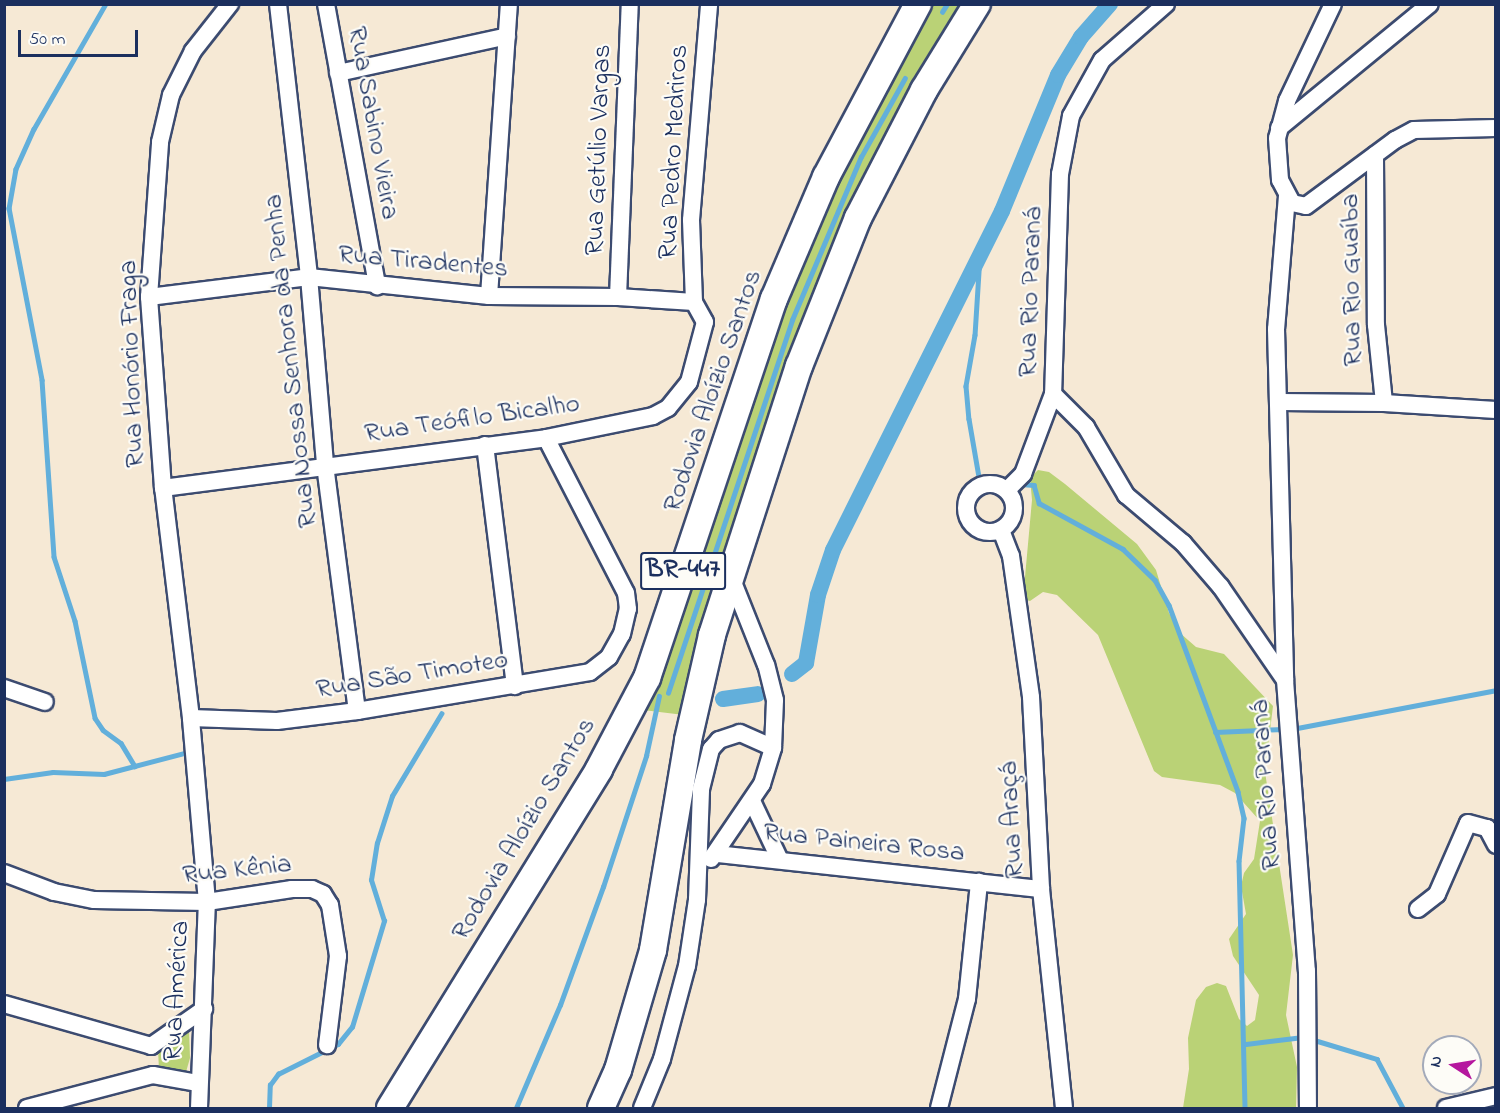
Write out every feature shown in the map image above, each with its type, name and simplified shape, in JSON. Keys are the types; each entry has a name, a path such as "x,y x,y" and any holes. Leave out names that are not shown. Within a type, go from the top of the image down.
{"main road":[{"name":"Rodovia Aloízio Santos","path":"390,1108 598,769 646,678 774,299 826,177 918,4"},
{"name":"BR-447","path":"601,1108 618,1070 653,950 699,684 731,577 826,292 891,151 977,4"}],"street":[{"name":"Rua Honório Fraga","path":"192,740 163,488 149,297 160,142 171,95 193,51 230,4"},
{"name":"Rua Nossa Senhora da Penha","path":"278,4 309,277 325,465 357,711"},
{"name":"Rua Sabino Vieira","path":"326,4 377,286"},
{"path":"489,296 510,4"},
{"name":"Rua Getúlio Vargas","path":"618,297 630,4"},
{"name":"Rua Pedro Medriros","path":"694,302 691,220 709,4"},
{"name":"Rua Rio Paraná","path":"1166,4 1102,60 1071,116 1060,186 1053,394 1086,427 1126,495 1183,543 1214,579 1285,680 1307,971 1308,1108"},
{"path":"1333,4 1299,71 1280,128 1276,160 1287,196 1292,203 1306,206 1375,155 1414,130 1496,128"},
{"path":"1280,128 1430,4"},
{"path":"338,73 507,36"},
{"name":"Rua Rio Guaíba","path":"1375,155 1376,325 1384,403"},
{"path":"1285,680 1280,402 1276,329 1287,196"},
{"name":"Rua Tiradentes","path":"149,297 309,277 377,286 489,296 618,297 694,302"},
{"name":"Rua Teófilo Bicalho","path":"163,488 325,465 546,438 653,416 668,408 689,382 699,352 705,322 694,302"},
{"path":"1007,490 1023,474 1053,394"},
{"path":"1280,402 1384,403 1496,410"},
{"name":"Rua São Timoteo","path":"191,718 277,721 357,711 590,672 609,657 622,634 628,609 626,592 546,438"},
{"path":"485,445 515,686"},
{"path":"985,484 1007,490 1015,512 1001,530 978,530 966,511 968,499 985,484"},
{"name":"Rua Araçá","path":"1001,530 1011,556 1031,697 1041,890 1064,1108"},
{"path":"699,869 717,854 752,801 768,774 773,748 775,700 731,577"},
{"path":"4,688 45,702"},
{"path":"642,1108 662,1059 687,966 699,869 701,789 711,749 719,740 740,734 773,748"},
{"name":"Rua América","path":"192,740 207,902 204,1009 198,1083 199,1108"},
{"path":"752,801 779,858"},
{"path":"1418,909 1437,894 1468,823 1487,828 1496,845"},
{"name":"Rua Paineira Rosa","path":"717,854 779,858 1041,890"},
{"name":"Rua Kênia","path":"4,873 54,892 94,900 207,902 292,888 312,889 323,894 330,905 338,956 327,1045"},
{"path":"939,1108 967,999 978,882"},
{"path":"4,1004 151,1046"},
{"path":"151,1046 204,1009"},
{"path":"151,1046 153,1075"},
{"path":"27,1108 153,1075 198,1083"},
{"path":"1446,1108 1496,1096"}],"green space":[{"path":"930,5 963,5 914,89 684,715 643,710 785,300 846,160"},
{"path":"1038,470 1049,472 1137,544 1156,570 1169,613 1180,633 1196,647 1224,654 1273,706 1265,772 1293,955 1286,1015 1297,1067 1296,1108 1183,1108 1189,1069 1188,1038 1196,1000 1206,987 1217,983 1226,986 1239,1019 1247,1026 1255,1020 1259,995 1233,956 1229,939 1246,914 1241,886 1244,873 1254,859 1260,821 1235,793 1220,785 1162,777 1154,771 1098,635 1057,595 1043,592 1030,601 1023,599 1032,500 1030,478"},
{"path":"189,1030 190,1058 186,1072 178,1075 159,1070 158,1049"}],"waterway":[{"path":"106,4 34,129 16,169 9,208 42,380 54,557 75,621 95,718 103,730 121,743 135,766"},
{"path":"942,12 947,4"},
{"path":"792,674 806,663 818,595 833,550 1002,211 1058,75 1081,37 1110,4"},
{"path":"668,693 792,320 861,157 905,78"},
{"path":"980,256 975,335 966,386 969,419 980,483 1006,483"},
{"path":"1020,484 1034,485 1039,503 1123,549 1155,580 1169,605 1238,792 1244,818 1239,861 1245,1108"},
{"path":"1292,729 1496,690"},
{"path":"723,699 758,694"},
{"path":"516,1108 560,1005 603,887 646,756 659,696"},
{"path":"269,1108 270,1085 278,1074 338,1044 352,1027 384,921 371,880 377,843 392,796 441,714"},
{"path":"1215,732 1284,729"},
{"path":"4,779 53,772 104,774 184,753"},
{"path":"1246,1044 1303,1037"},
{"path":"1311,1039 1377,1059 1403,1108"}]}
